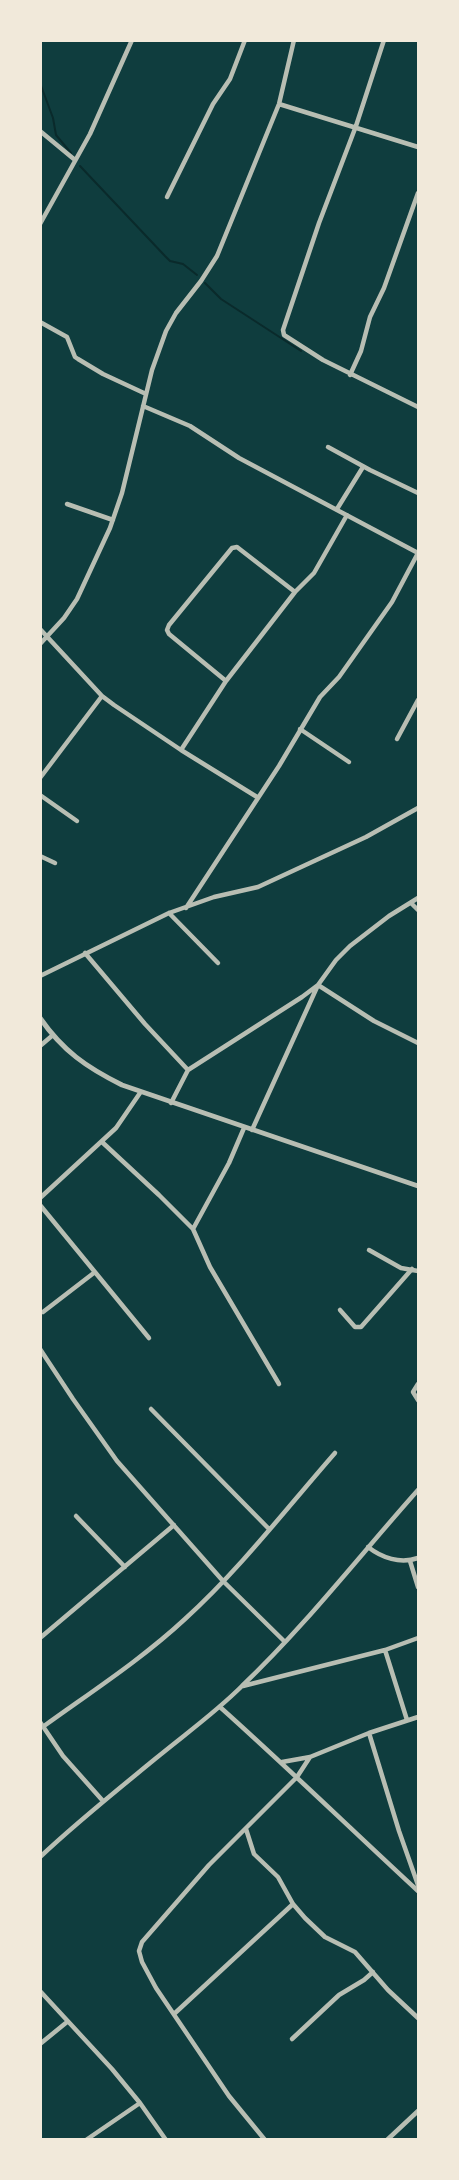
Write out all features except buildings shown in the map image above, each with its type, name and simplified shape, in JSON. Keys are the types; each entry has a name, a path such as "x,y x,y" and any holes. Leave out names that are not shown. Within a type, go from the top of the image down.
{"street":[{"path":"40,224 90,134 132,40"},
{"path":"167,197 213,104 230,80 245,40"},
{"path":"40,644 78,599 113,520 122,493 152,370 166,331 176,313 217,256 279,104 294,40"},
{"path":"384,40 356,126 319,223 283,330 284,335 351,375 418,407"},
{"path":"279,104 418,147"},
{"path":"40,131 75,160"},
{"path":"351,375 361,351 370,317 384,288 418,193"},
{"path":"40,322 67,337 75,357 103,374 146,394"},
{"path":"143,406 190,426 239,458 418,553 386,610 339,677 320,697 279,766 186,908"},
{"path":"328,447 363,467 418,493"},
{"path":"337,509 363,467"},
{"path":"67,504 113,520"},
{"path":"181,750 226,681 295,592 314,573 347,516"},
{"path":"226,681 169,634 167,630 170,625 232,548 237,547 295,592"},
{"path":"40,629 102,696 181,750 257,797"},
{"path":"40,778 102,696"},
{"path":"397,739 418,700"},
{"path":"300,729 349,762"},
{"path":"40,795 77,822"},
{"path":"40,976 169,914 214,897 258,887 366,837 418,808"},
{"path":"40,856 55,863"},
{"path":"252,1130 318,985 336,960 350,946 389,916 418,898"},
{"path":"411,903 418,910"},
{"path":"169,914 218,963"},
{"path":"85,953 152,1032 188,1070"},
{"path":"318,985 374,1021 418,1043"},
{"path":"170,1103 188,1070 318,985"},
{"path":"40,1018 52,1035 76,1059 90,1069 140,1093 418,1186"},
{"path":"40,1046 52,1035"},
{"path":"40,1198 116,1128 140,1093"},
{"path":"193,1229 229,1163 244,1128"},
{"path":"102,1142 193,1229 210,1267 279,1384"},
{"path":"40,1205 149,1338"},
{"path":"369,1250 401,1268 418,1271"},
{"path":"340,1310 355,1327 361,1327 412,1269"},
{"path":"43,1312 95,1272"},
{"path":"40,1349 117,1461 223,1581 285,1642"},
{"path":"418,1384 413,1392 418,1400"},
{"path":"151,1408 269,1528"},
{"path":"103,1801 63,1756 42,1724 148,1649 185,1619 223,1581 334,1453"},
{"path":"40,1857 103,1801 243,1686 306,1621 418,1490"},
{"path":"76,1516 125,1567"},
{"path":"40,1638 174,1525"},
{"path":"368,1546 382,1557 410,1561 418,1558"},
{"path":"410,1561 418,1587"},
{"path":"243,1686 385,1650 418,1638"},
{"path":"385,1650 407,1720"},
{"path":"220,1707 418,1891"},
{"path":"281,1762 309,1757 369,1732 418,1717"},
{"path":"369,1732 418,1885"},
{"path":"265,2139 229,2096 174,2014 142,1962 139,1951 142,1942 209,1865 297,1777 309,1757"},
{"path":"246,1828 254,1854 278,1877 293,1904 325,1937 355,1952 418,2018"},
{"path":"174,2014 293,1904"},
{"path":"292,2039 339,1995 373,1972"},
{"path":"40,1991 112,2069 166,2139"},
{"path":"40,2044 67,2022"},
{"path":"86,2139 140,2103"},
{"path":"387,2139 418,2111"}],"waterway":[{"path":"40,83 53,118 56,135 71,153"},
{"path":"80,166 170,261 183,264 197,275"},
{"path":"205,283 221,299 301,351"}]}
